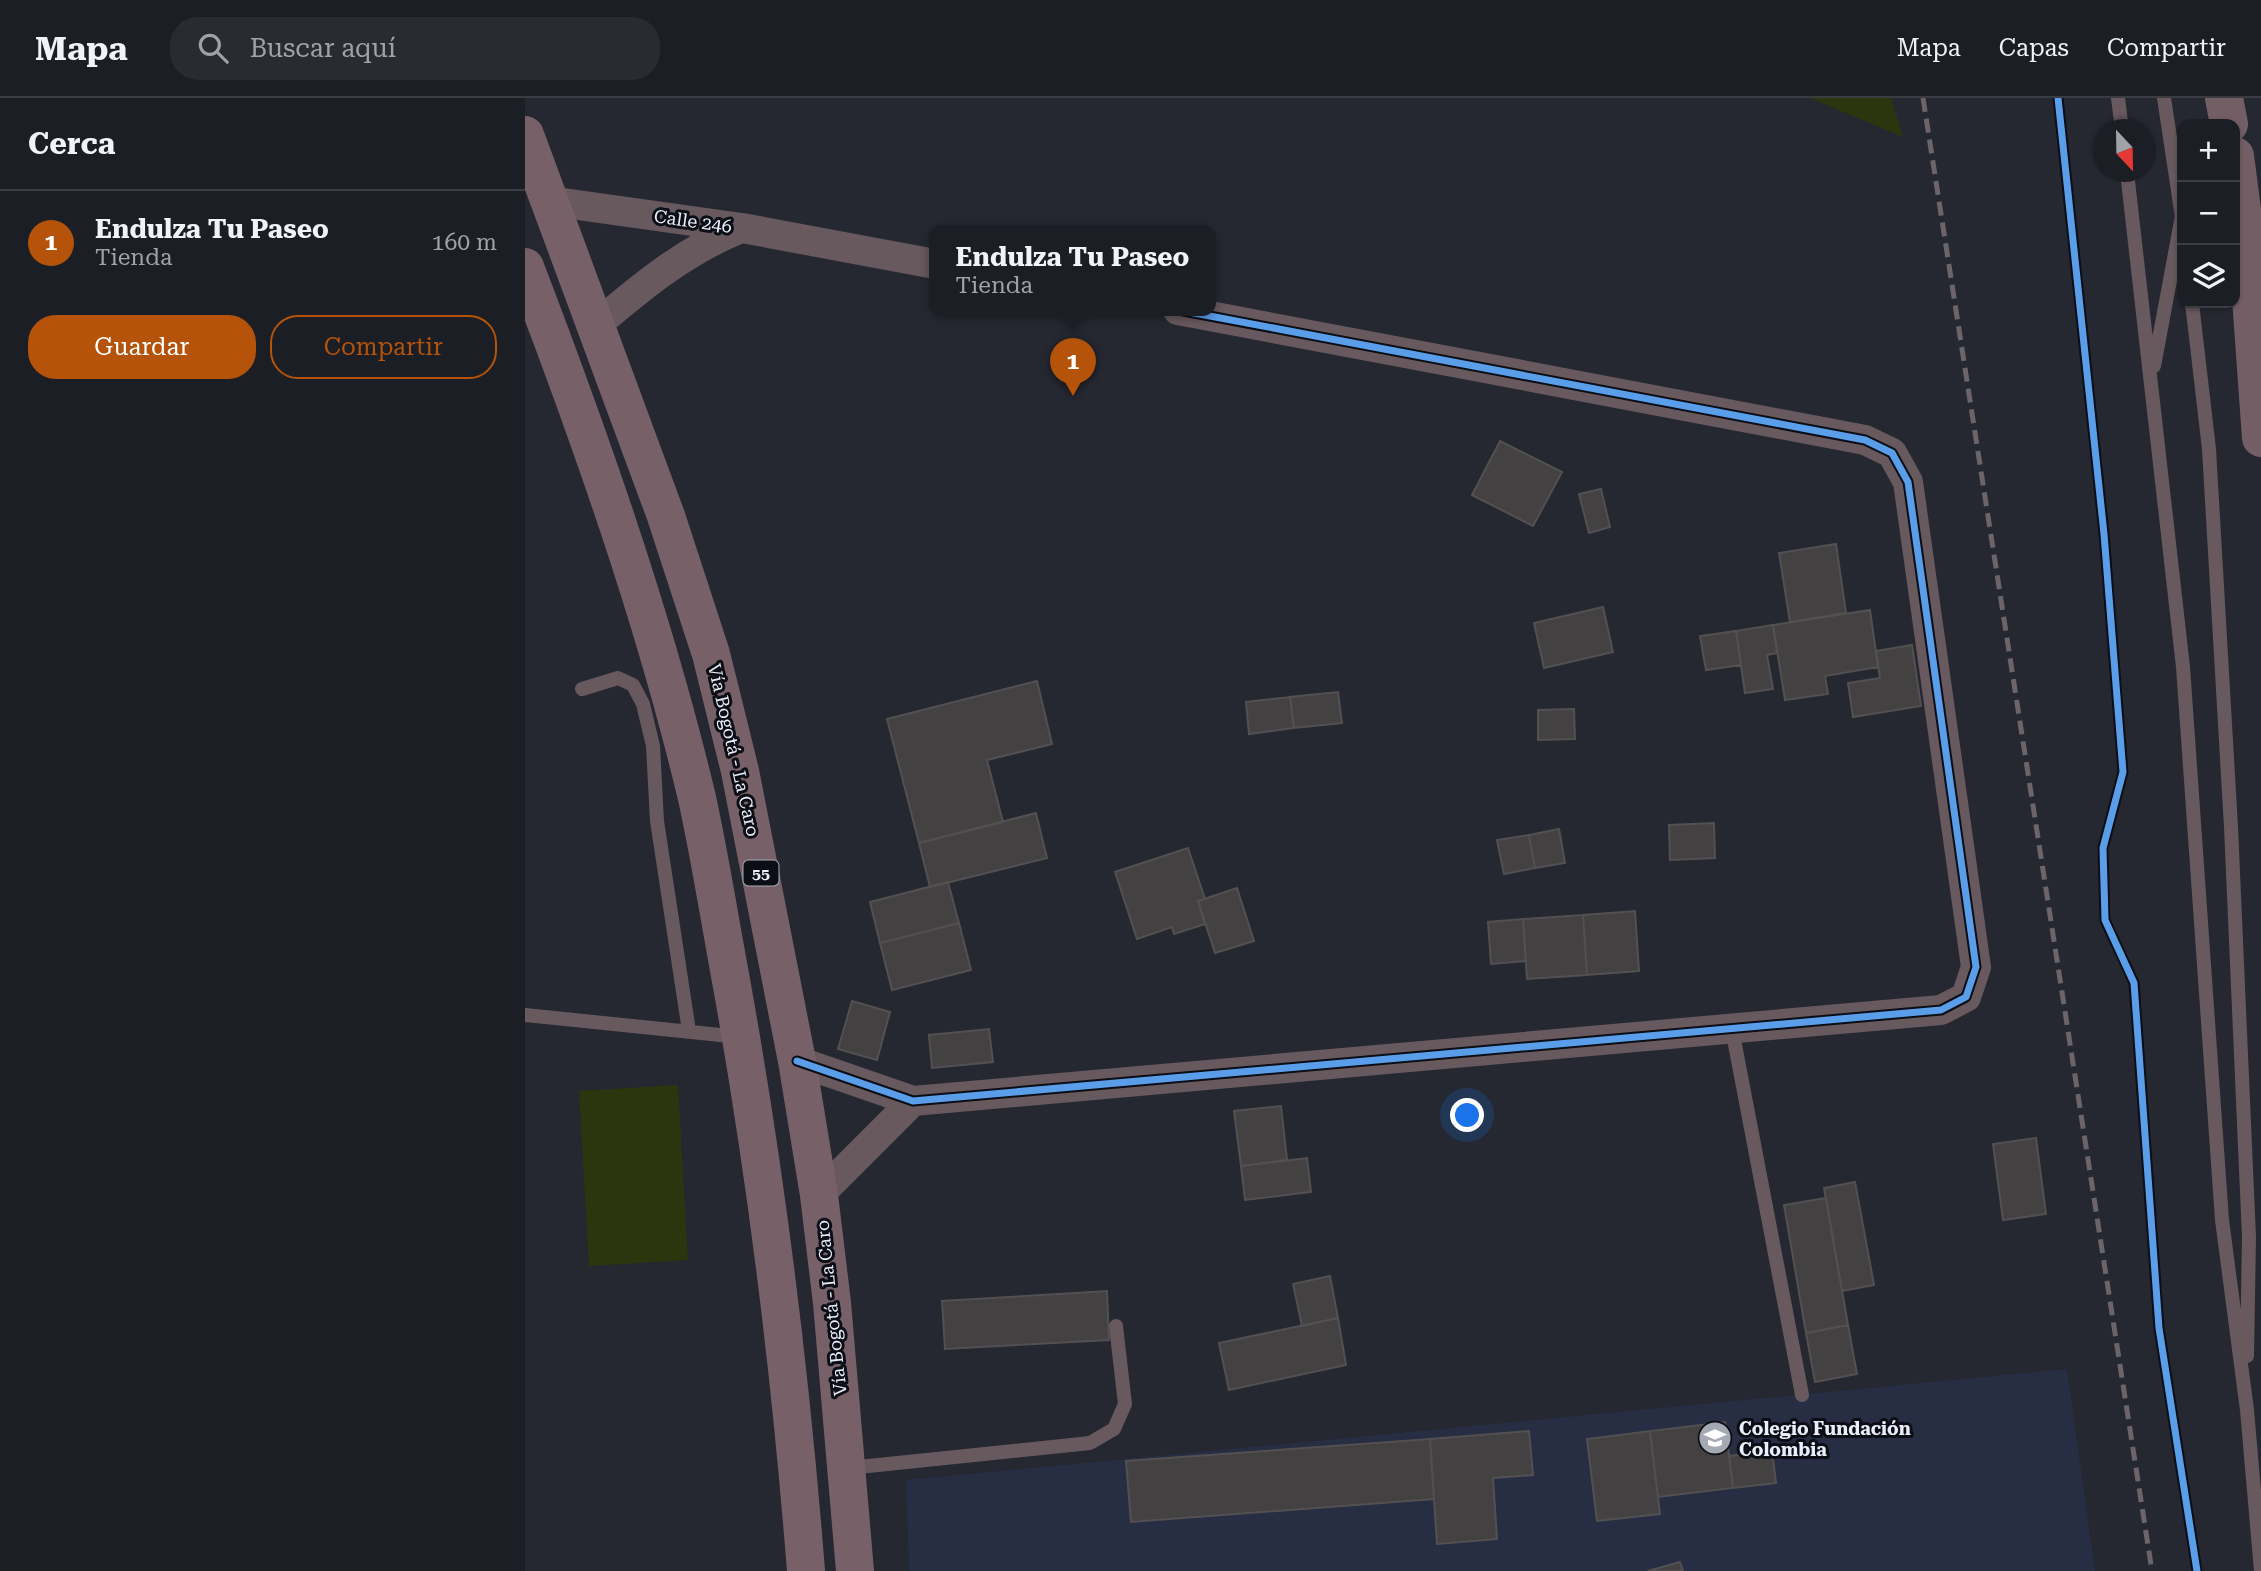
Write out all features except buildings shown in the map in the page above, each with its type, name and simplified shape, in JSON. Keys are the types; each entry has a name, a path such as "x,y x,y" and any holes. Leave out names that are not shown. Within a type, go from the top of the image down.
{"highway":[{"path":"2224,98 2228,119"},
{"path":"2238,182 2248,256 2261,438"}],"main road":[{"name":"55","path":"525,135 549,201"},
{"name":"Vía Bogotá - La Caro","path":"549,201 666,516 711,654 740,771 797,1061 819,1195 832,1303 855,1571"},
{"path":"525,267 562,366 671,695 697,802 741,1037 770,1216 806,1571"}],"street":[{"name":"Calle 246","path":"549,201 742,228"},
{"name":"Calle 246","path":"594,327 652,277 687,253 742,228"},
{"path":"742,228 929,263"},
{"path":"797,1061 913,1101 1941,1010 1966,997 1976,967 1908,482 1892,453 1865,440 1210,316"},
{"path":"819,1195 913,1101"}],"lane":[{"path":"2118,98 2121,119"},
{"path":"2164,98 2177,183"},
{"path":"2128,182 2183,667 2223,1220 2247,1410 2261,1571"},
{"path":"2151,380 2177,242"},
{"path":"2194,308 2209,449 2231,840 2249,1237 2247,1410"},
{"path":"582,690 618,678 633,685 643,704 653,746 657,821 689,1031"},
{"path":"525,1015 741,1037"},
{"path":"1732,1029 1802,1395"},
{"path":"845,1469 1090,1443 1115,1429 1125,1404 1117,1325"}],"shaded area":[{"name":"Colegio Fundación Colombia","path":"2067,1369 2095,1571 909,1571 906,1480"}],"green space":[{"path":"1810,98 1891,98 1903,137"},
{"path":"678,1085 688,1260 589,1266 579,1091"}],"railway":[{"path":"1923,98 2152,1571"}],"cycle path":[{"path":"2058,98 2104,534 2123,772 2103,848 2105,920 2134,983 2159,1328 2197,1571"},
{"path":"797,1061 913,1101 1941,1010 1966,997 1976,967 1908,482 1892,453 1865,440 1210,316"}],"place":[{"name":"Endulza Tu Paseo","path":"1073,396"},
{"name":"Colegio Fundación Colombia","path":"1715,1438"}]}
